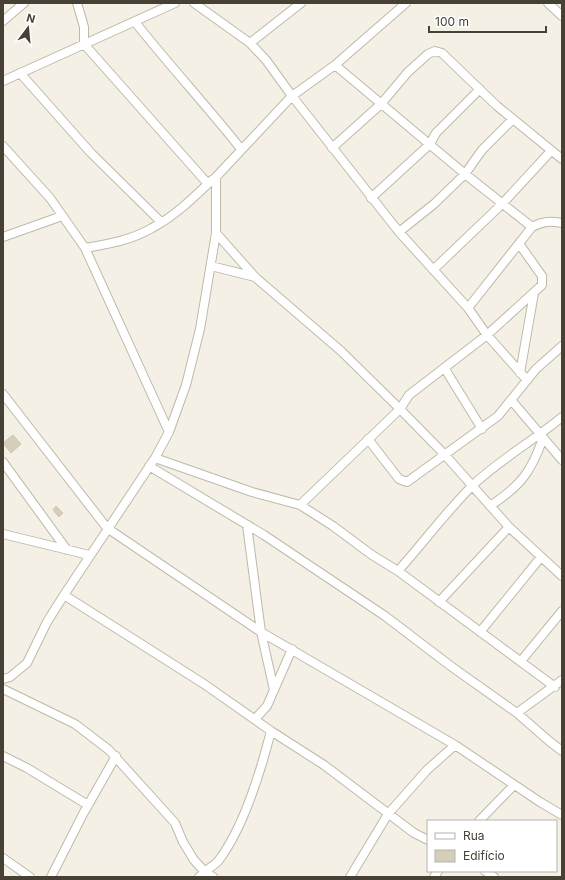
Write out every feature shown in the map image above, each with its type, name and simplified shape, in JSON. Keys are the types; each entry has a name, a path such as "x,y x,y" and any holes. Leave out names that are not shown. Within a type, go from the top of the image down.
{"street":[{"path":"77,3 84,28 84,44 208,184"},
{"path":"3,81 175,3"},
{"path":"194,3 250,43 266,60 371,198 399,232 468,308 487,335 526,380"},
{"path":"250,43 301,3"},
{"path":"85,248 117,242 152,229 184,207 216,177 292,96 335,65 406,3"},
{"path":"548,3 562,16"},
{"path":"3,21 21,4"},
{"path":"135,22 241,150"},
{"path":"332,148 381,104 408,72 428,54 435,51 442,53 513,119 562,159"},
{"path":"335,65 465,174 532,227"},
{"path":"20,73 92,154 162,222"},
{"path":"371,198 430,144 436,133 480,89"},
{"path":"399,232 434,204 465,174 478,155 513,119"},
{"path":"3,146 50,198 85,248 169,432"},
{"path":"433,270 502,204 551,151"},
{"path":"3,679 10,677 27,663 47,622 89,555 155,458 169,432 186,385 200,329 216,233 216,177"},
{"path":"3,237 62,216"},
{"path":"468,308 520,245 532,227 541,222 551,221 562,223"},
{"path":"216,233 255,277 341,351 400,409 445,455 509,528 562,576"},
{"path":"300,505 400,409 409,395 445,369 487,335 542,285 542,276 520,245"},
{"path":"211,266 255,277"},
{"path":"520,373 534,293"},
{"path":"368,439 402,481 406,482 482,429 498,416 512,401 526,380 536,369 562,346"},
{"path":"445,369 482,429"},
{"path":"3,394 107,528 261,632 456,744 514,785 562,815"},
{"path":"512,401 562,460"},
{"path":"398,571 472,486 493,468 542,436 562,417"},
{"path":"490,506 512,491 522,480 533,463 542,436"},
{"path":"155,458 252,492 300,505 333,526 372,555 398,571 555,686"},
{"path":"3,462 67,550"},
{"path":"149,466 247,525 385,616 452,667 517,713 548,741 562,751"},
{"path":"247,525 261,632 274,690"},
{"path":"439,602 509,528"},
{"path":"3,534 89,555"},
{"path":"480,632 541,558"},
{"path":"64,595 204,684 268,729 324,765 414,833 427,840"},
{"path":"521,661 562,611"},
{"path":"255,719 266,706 292,649"},
{"path":"517,713 562,680"},
{"path":"3,689 75,724 116,756 175,823 183,842 202,875"},
{"path":"202,875 218,862 239,825 254,786 268,729 266,706"},
{"path":"350,877 388,814 427,770 456,744"},
{"path":"3,756 27,768 88,805"},
{"path":"51,877 88,805 116,756"},
{"path":"480,820 514,785"},
{"path":"3,858 30,877"},
{"path":"202,875 213,877"}],"building":[{"path":"13,435 21,444 11,453 3,443"},
{"path":"56,506 63,513 59,517 53,510"}]}
